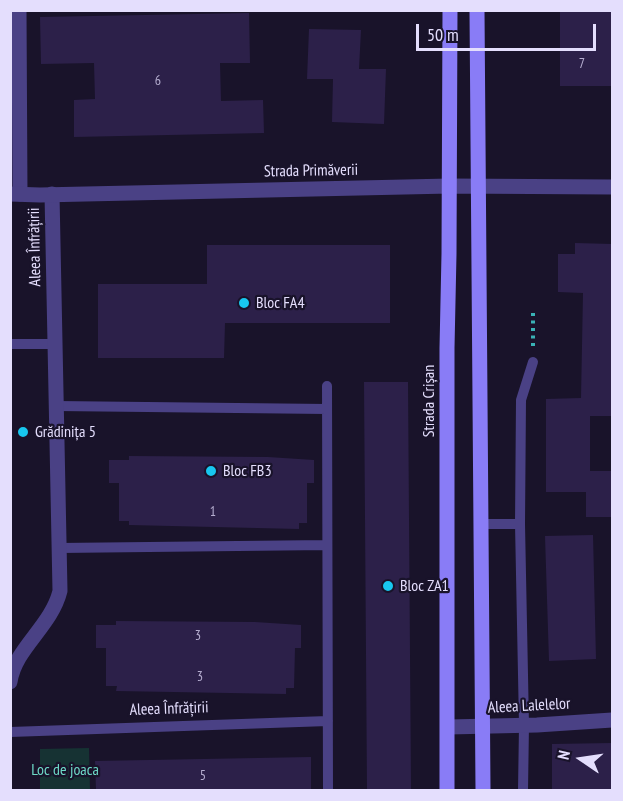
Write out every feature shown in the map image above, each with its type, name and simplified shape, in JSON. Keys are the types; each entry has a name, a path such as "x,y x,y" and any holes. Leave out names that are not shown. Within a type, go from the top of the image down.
{"main road":[{"name":"Strada Crișan","path":"447,790 450,10"},
{"path":"477,10 483,790"}],"street":[{"path":"15,194 19,10"},
{"name":"Strada Primăverii","path":"15,194 450,186 612,188"},
{"name":"Aleea Înfrățirii","path":"10,682 16,662 56,606 60,591 52,194"},
{"name":"Aleea Lalelelor","path":"448,727 612,720"}],"lane":[{"path":"10,344 55,344"},
{"path":"523,790 521,400 533,362"},
{"path":"327,386 328,790"},
{"path":"56,406 327,409"},
{"path":"481,524 520,524"},
{"path":"59,548 327,545"},
{"name":"Aleea Înfrățirii","path":"10,732 328,721"}],"path":[{"path":"533,312 533,362"}],"green space":[{"name":"Loc de joaca","path":"89,748 90,790 40,790 40,749"}],"building":[{"path":"560,10 612,10 612,86 560,86"},
{"path":"249,13 250,63 220,63 221,101 263,100 264,133 74,137 74,100 95,99 94,63 41,64 40,17"},
{"path":"309,29 361,30 359,69 386,69 384,124 332,122 333,79 307,79"},
{"path":"575,243 612,244 612,416 590,416 590,471 612,471 612,517 586,517 586,492 546,492 546,399 581,398 583,293 558,292 558,254 575,254"},
{"name":"Bloc FA4","path":"207,245 390,245 390,323 225,323 224,358 98,358 98,284 207,284"},
{"name":"Bloc ZA1","path":"364,382 408,382 411,790 367,790"},
{"path":"129,456 268,457 314,460 314,483 307,483 307,523 299,523 299,529 129,525 129,521 119,521 119,483 109,483 109,460 129,460"},
{"path":"593,535 596,659 549,661 545,536"},
{"path":"116,621 255,622 301,625 301,648 295,648 294,688 286,688 286,694 116,691 117,686 106,686 106,648 96,648 96,625 116,625"},
{"path":"612,743 612,790 552,790 552,744"},
{"path":"311,757 311,790 96,790 95,761"}],"place":[{"name":"Bloc FA4","path":"244,303"},
{"name":"Grădinița 5","path":"23,432"},
{"name":"Bloc FB3","path":"211,471"},
{"name":"Bloc ZA1","path":"388,586"}]}
